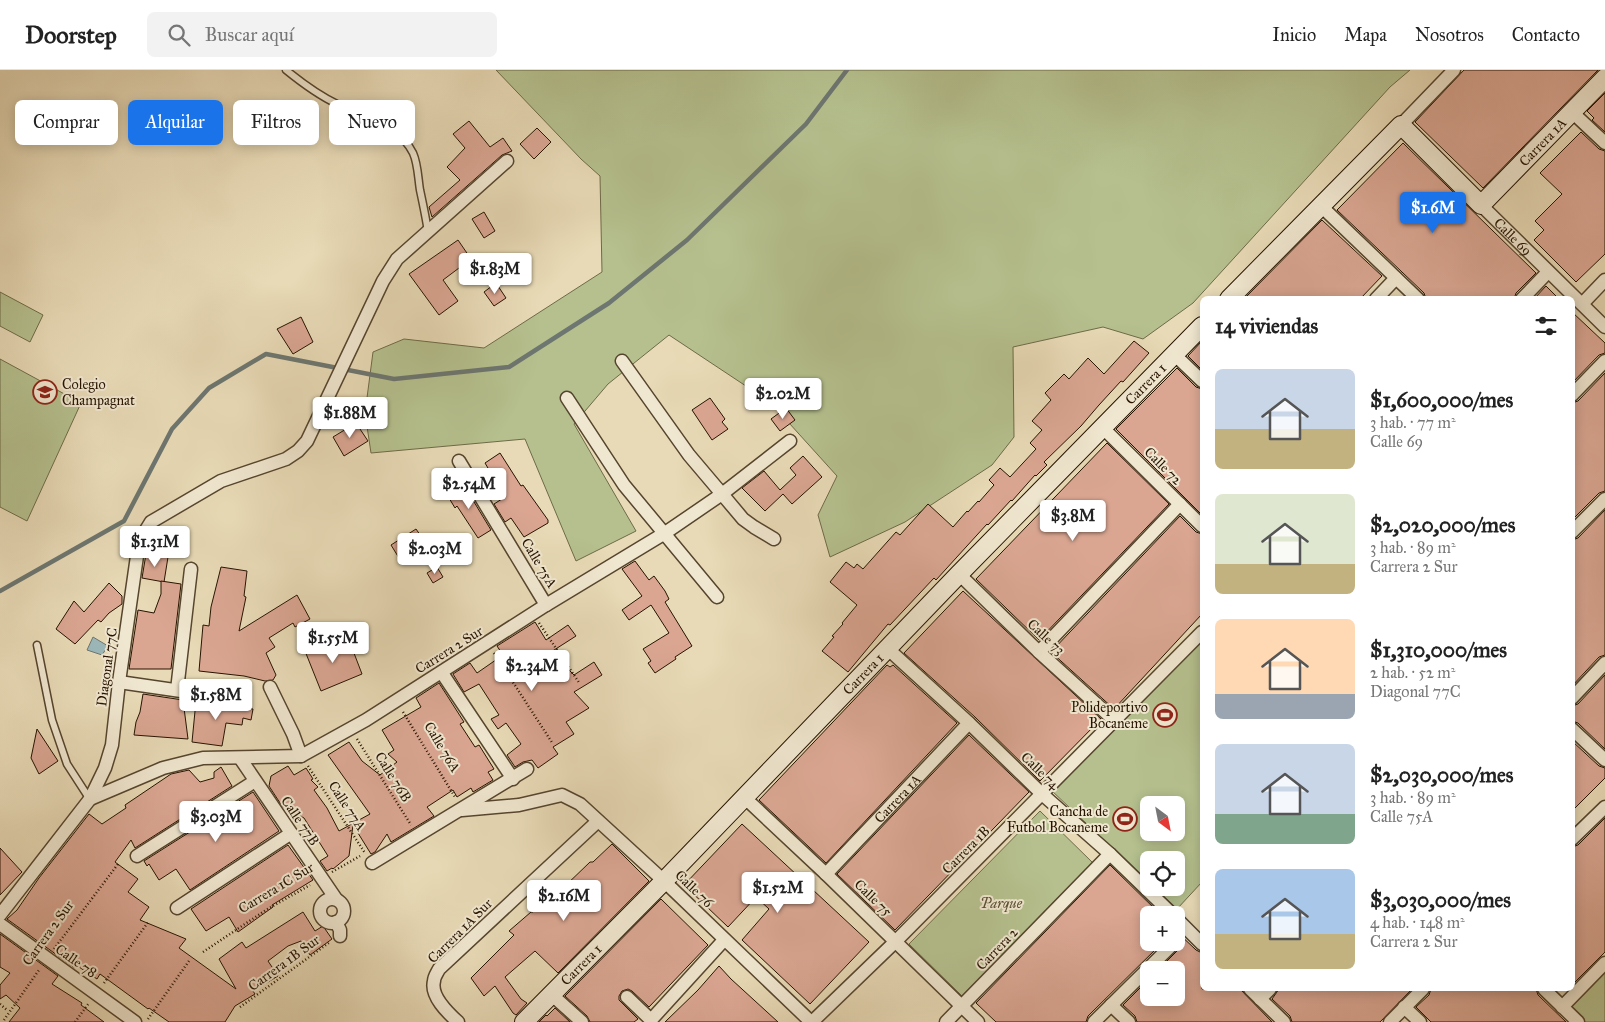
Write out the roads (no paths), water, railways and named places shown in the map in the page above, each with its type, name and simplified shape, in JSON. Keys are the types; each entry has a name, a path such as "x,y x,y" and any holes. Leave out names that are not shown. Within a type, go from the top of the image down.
{"street":[{"path":"1232,296 1454,70"},
{"name":"Carrera 1A","path":"1481,205 1605,78"},
{"path":"1571,112 1605,143"},
{"name":"Calle 69","path":"1401,125 1574,296"},
{"path":"428,233 508,161"},
{"path":"1320,206 1415,296"},
{"name":"Diagonal 77C","path":"2,907 90,799 105,768 112,745 138,550 143,535 151,522 221,480 286,460 298,451 307,441 383,281 397,259 428,233"},
{"path":"1525,296 1548,272"},
{"path":"1379,296 1396,278"},
{"path":"1582,304 1605,280"},
{"name":"Calle 69","path":"1575,297 1605,327"},
{"name":"Carrera 1","path":"524,1022 664,881 887,648 1200,328"},
{"path":"1175,354 1200,379"},
{"path":"622,361 689,455 722,494 744,519 774,539"},
{"path":"1575,392 1605,361"},
{"path":"567,398 624,485 717,597"},
{"name":"Calle 72","path":"1102,427 1200,524"},
{"name":"Carrera 2 Sur","path":"90,799 163,768 203,758 301,756 350,729 546,605 665,533 722,494 790,442"},
{"name":"Calle 75A","path":"459,461 546,605"},
{"path":"1575,529 1605,499"},
{"path":"1039,652 1180,504"},
{"path":"177,690 191,568"},
{"name":"Calle 73","path":"959,574 1039,652 1114,720"},
{"name":"Carrera 1B","path":"811,1022 896,941 1200,634"},
{"name":"Calle 74","path":"887,648 969,722 1042,794 1110,854 1164,906"},
{"path":"1575,695 1605,663"},
{"path":"442,672 514,779"},
{"path":"119,682 243,700"},
{"path":"270,687 293,734 301,756"},
{"name":"Carrera 1A","path":"826,874 969,722"},
{"path":"1575,732 1605,760"},
{"name":"Calle 77B","path":"240,758 336,899"},
{"path":"367,856 418,836 514,779 527,769"},
{"path":"138,856 255,781"},
{"name":"Calle 76","path":"462,810 519,805 562,795 580,804 664,881 811,1022"},
{"name":"Calle 75","path":"744,798 896,941 978,1022"},
{"path":"1575,836 1605,806"},
{"name":"Carrera 1A Sur","path":"447,1012 435,994 433,982 439,969 598,822"},
{"path":"177,908 290,834"},
{"name":"Carrera 2","path":"946,1022 1110,854"},
{"path":"336,899 342,904 344,911 342,918 336,922 329,922 323,918 320,911 322,904 328,900 336,899"},
{"path":"336,922 340,930 340,936"},
{"name":"Calle 78","path":"0,924 135,1022"},
{"path":"1185,927 1200,942"},
{"path":"1185,933 1188,930"},
{"path":"627,997 651,1020 724,940"},
{"path":"1094,1022 1167,951"},
{"path":"1562,1007 1605,963"},
{"path":"1252,991 1284,1022"},
{"path":"1260,999 1268,991"},
{"path":"1390,1022 1421,991"},
{"path":"1546,991 1578,1022"},
{"path":"551,994 582,1022"},
{"path":"1112,1005 1129,1022"},
{"path":"1404,1007 1420,1022"},
{"path":"438,1022 447,1012 458,1022"}],"lane":[{"path":"286,70 300,82 338,104 382,123 407,143 413,153 417,167 428,233"},
{"path":"37,645 52,720 61,747 67,764 90,799"}],"water":[{"path":"93,637 108,646 102,655 87,650"}],"waterway":[{"path":"0,591 124,521 172,429 209,388 266,354 394,379 509,367 609,303 687,240 806,124 847,70"}],"place":[{"name":"Colegio Champagnat","path":"45,392"},
{"name":"Polideportivo Bocaneme","path":"1165,715"},
{"name":"Cancha de Futbol Bocaneme","path":"1125,819"}],"park label":[{"name":"Parque","path":"1001,903"}]}
